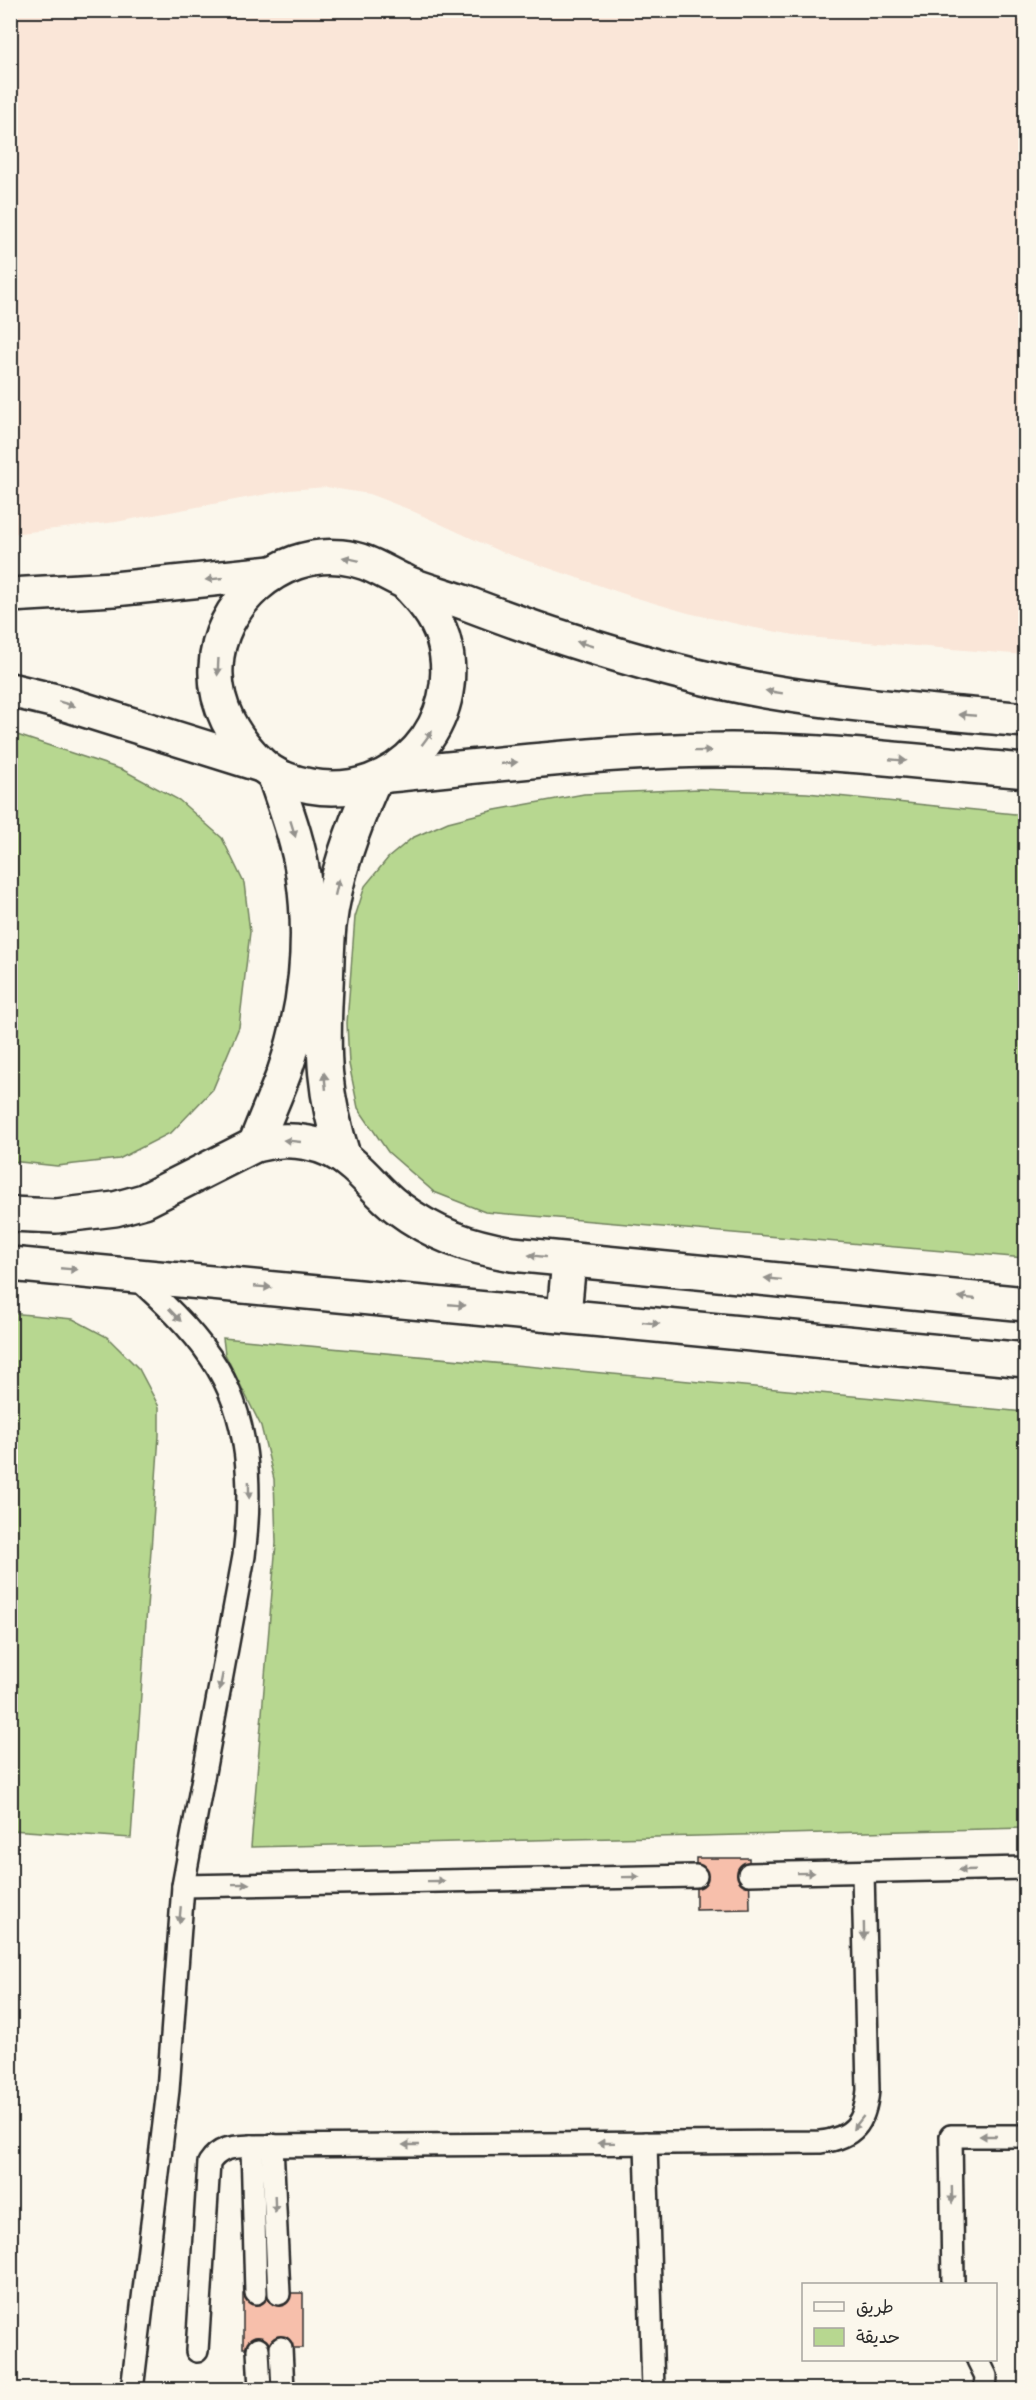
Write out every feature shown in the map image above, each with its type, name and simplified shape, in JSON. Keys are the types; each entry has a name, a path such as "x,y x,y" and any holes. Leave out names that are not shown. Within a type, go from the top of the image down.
{"main road":[{"path":"10,595 114,589 272,573 304,560 339,557 373,564 404,581 566,639 719,681 765,691 863,705 1026,720"},
{"path":"255,1145 284,1072 300,1011 309,929 303,874 295,835 269,770 237,738 224,713 220,704 216,667 224,630 243,598 272,573"},
{"path":"345,1158 326,1093 323,1059 329,926 345,853 380,778 414,756 434,729 446,700 448,666 442,635 427,606 404,581"},
{"path":"10,690 56,701 269,770 298,784 323,788 348,788 380,778 609,753 732,750 855,756 1026,771"},
{"path":"10,1214 56,1216 86,1214 134,1203 164,1191 255,1145 272,1140 291,1139 314,1145 345,1158 398,1208 447,1236 473,1247 569,1260 1026,1304"},
{"path":"564,1315 569,1260"},
{"path":"10,1264 1026,1360"}],"lane":[{"path":"132,2390 168,2090 183,1886 244,1556 249,1516 248,1470 237,1411 212,1358 185,1325 133,1275"},
{"path":"749,1874 1026,1868"},
{"path":"197,2351 209,2163 222,2149 262,2146 820,2142 836,2140 855,2128 866,2111 868,2090 863,1872"},
{"path":"183,1886 696,1876"},
{"path":"953,2283 951,2136 1026,2136"},
{"path":"646,2143 653,2390"},
{"path":"256,2293 262,2146"},
{"path":"262,2146 279,2294"},
{"path":"281,2348 283,2390"},
{"path":"258,2349 260,2390"},
{"path":"978,2361 986,2376 985,2390"}],"shaded area":[{"path":"10,11 1025,11 1025,655 806,637 688,613 630,596 499,551 408,509 369,494 326,487 289,490 116,522 11,534"}],"green space":[{"path":"11,733 123,770 179,800 222,838 244,883 250,932 239,1027 213,1089 172,1132 119,1159 57,1166 11,1161"},
{"path":"699,789 807,793 1025,815 1025,1258 485,1212 434,1192 388,1152 358,1108 349,1064 347,1023 355,917 365,886 388,858 412,838 448,822 495,810 584,794"},
{"path":"10,1313 73,1319 107,1337 139,1369 159,1407 159,1435 131,1838 11,1830"},
{"path":"223,1338 1025,1412 1025,1828 251,1847 276,1543 274,1479 261,1426 225,1354"}],"building":[{"path":"696,1858 749,1858 750,1909 696,1910"},
{"path":"243,2293 303,2293 303,2348 243,2348"}]}
